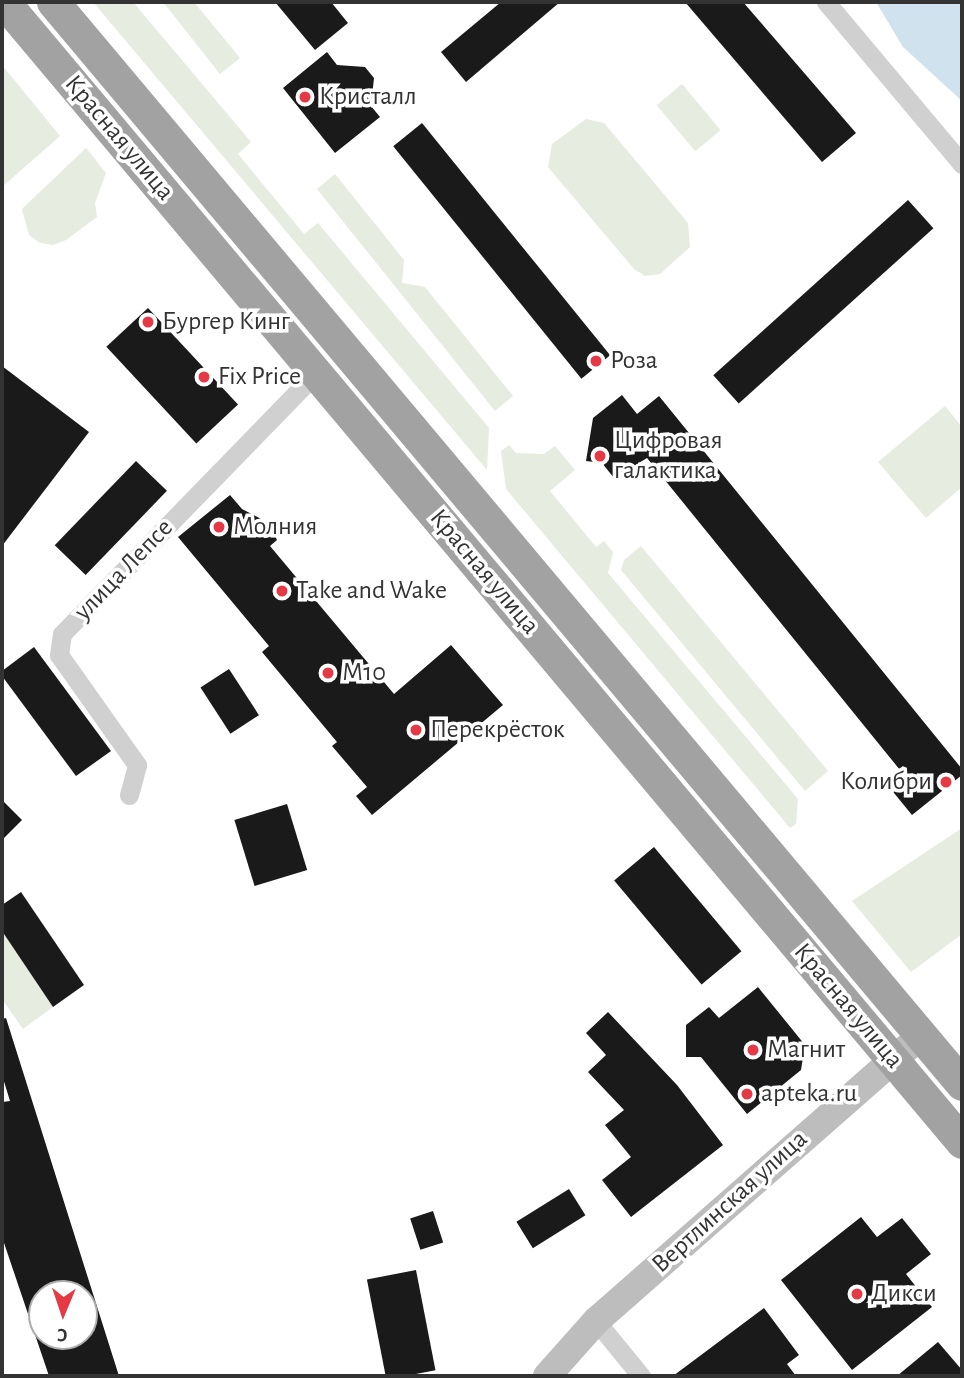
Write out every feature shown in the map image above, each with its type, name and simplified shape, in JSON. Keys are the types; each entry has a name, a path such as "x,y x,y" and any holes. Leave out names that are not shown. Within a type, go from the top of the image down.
{"highway":[{"name":"Красная улица","path":"4,2 962,1142"},
{"name":"Красная улица","path":"53,2 962,1084"}],"main road":[{"name":"Вертлинская улица","path":"547,1376 596,1321 921,1035"}],"street":[{"path":"826,2 962,164"},
{"name":"улица Лепсе","path":"130,795 137,765 59,655 62,634 317,372"},
{"path":"596,1321 641,1376"}],"shaded area":[{"path":"93,2 133,2 251,142 238,154 304,234 318,223 489,428 487,470"},
{"path":"163,2 194,2 240,58 220,74"},
{"path":"2,65 60,136 2,187"},
{"path":"682,84 721,130 695,151 657,105"},
{"path":"586,119 604,123 688,223 690,247 660,274 645,276 634,269 548,167 552,144"},
{"path":"86,148 106,173 95,203 97,217 66,240 53,245 40,243 29,235 22,209"},
{"path":"335,174 404,260 402,283 425,287 513,396 495,411 317,189"},
{"path":"945,406 962,427 962,487 926,518 878,462"},
{"path":"509,445 516,453 544,454 555,446 575,470 550,491 596,547 604,541 613,552 608,573 798,799 796,824 790,828 506,489 501,451"},
{"path":"641,546 828,771 805,791 621,570 624,560"},
{"path":"962,828 962,934 911,972 852,901"},
{"path":"2,931 53,1007 23,1029 2,999"}],"water":[{"path":"876,2 962,2 962,101 903,47"}],"building":[{"path":"275,2 331,2 348,23 315,50"},
{"path":"501,2 560,2 466,82 441,52"},
{"path":"685,2 743,2 856,133 822,162"},
{"path":"327,52 337,65 365,67 374,78 371,106 380,117 335,153 283,88"},
{"path":"422,123 610,355 581,379 393,146"},
{"path":"908,200 933,228 739,404 713,375"},
{"path":"148,308 238,405 196,443 106,347"},
{"path":"2,366 89,432 2,546"},
{"path":"622,395 637,414 659,396 962,769 962,775 912,815 885,782 900,770 647,458 614,478 602,463 586,461 593,418"},
{"path":"136,461 167,491 86,575 55,545"},
{"path":"230,495 242,509 269,523 277,540 270,546 394,694 451,645 503,705 372,815 356,796 367,787 332,746 337,742 262,652 269,646 178,537"},
{"path":"34,647 111,751 76,776 2,676 2,671"},
{"path":"229,669 259,715 230,734 200,688"},
{"path":"2,800 22,820 2,840"},
{"path":"287,804 307,870 255,886 234,820"},
{"path":"654,847 741,951 702,985 614,880"},
{"path":"21,892 84,985 53,1007 2,931 2,905"},
{"path":"758,987 805,1045 801,1070 747,1114 701,1057 686,1057 686,1025 709,1007 719,1018"},
{"path":"608,1012 677,1085 723,1145 631,1217 602,1180 631,1157 605,1125 624,1110 588,1072 606,1055 586,1033"},
{"path":"6,1018 89,1280 28,1280 28,1314 2,1237 2,1102 10,1101 2,1075 2,1019"},
{"path":"569,1189 585,1215 533,1248 516,1222"},
{"path":"433,1211 443,1242 420,1250 410,1218"},
{"name":"Дикси","path":"861,1217 877,1237 902,1218 931,1254 906,1274 932,1307 852,1370 781,1280"},
{"path":"416,1270 435,1370 405,1376 386,1376 367,1280"},
{"path":"764,1308 799,1355 787,1364 796,1376 673,1376"},
{"path":"98,1309 119,1376 49,1376 40,1350 98,1350"},
{"path":"938,1342 962,1370 962,1376 897,1376"}],"place":[{"name":"Кристалл","path":"305,97"},
{"name":"Бургер Кинг","path":"148,322"},
{"name":"Роза","path":"596,361"},
{"name":"Fix Price","path":"204,377"},
{"name":"Цифровая галактика","path":"600,456"},
{"name":"Молния","path":"219,527"},
{"name":"Take and Wake","path":"282,591"},
{"name":"М10","path":"328,673"},
{"name":"Перекрёсток","path":"416,730"},
{"name":"Колибри","path":"946,782"},
{"name":"Магнит","path":"753,1050"},
{"name":"apteka.ru","path":"747,1094"},
{"name":"Дикси","path":"857,1294"}]}
